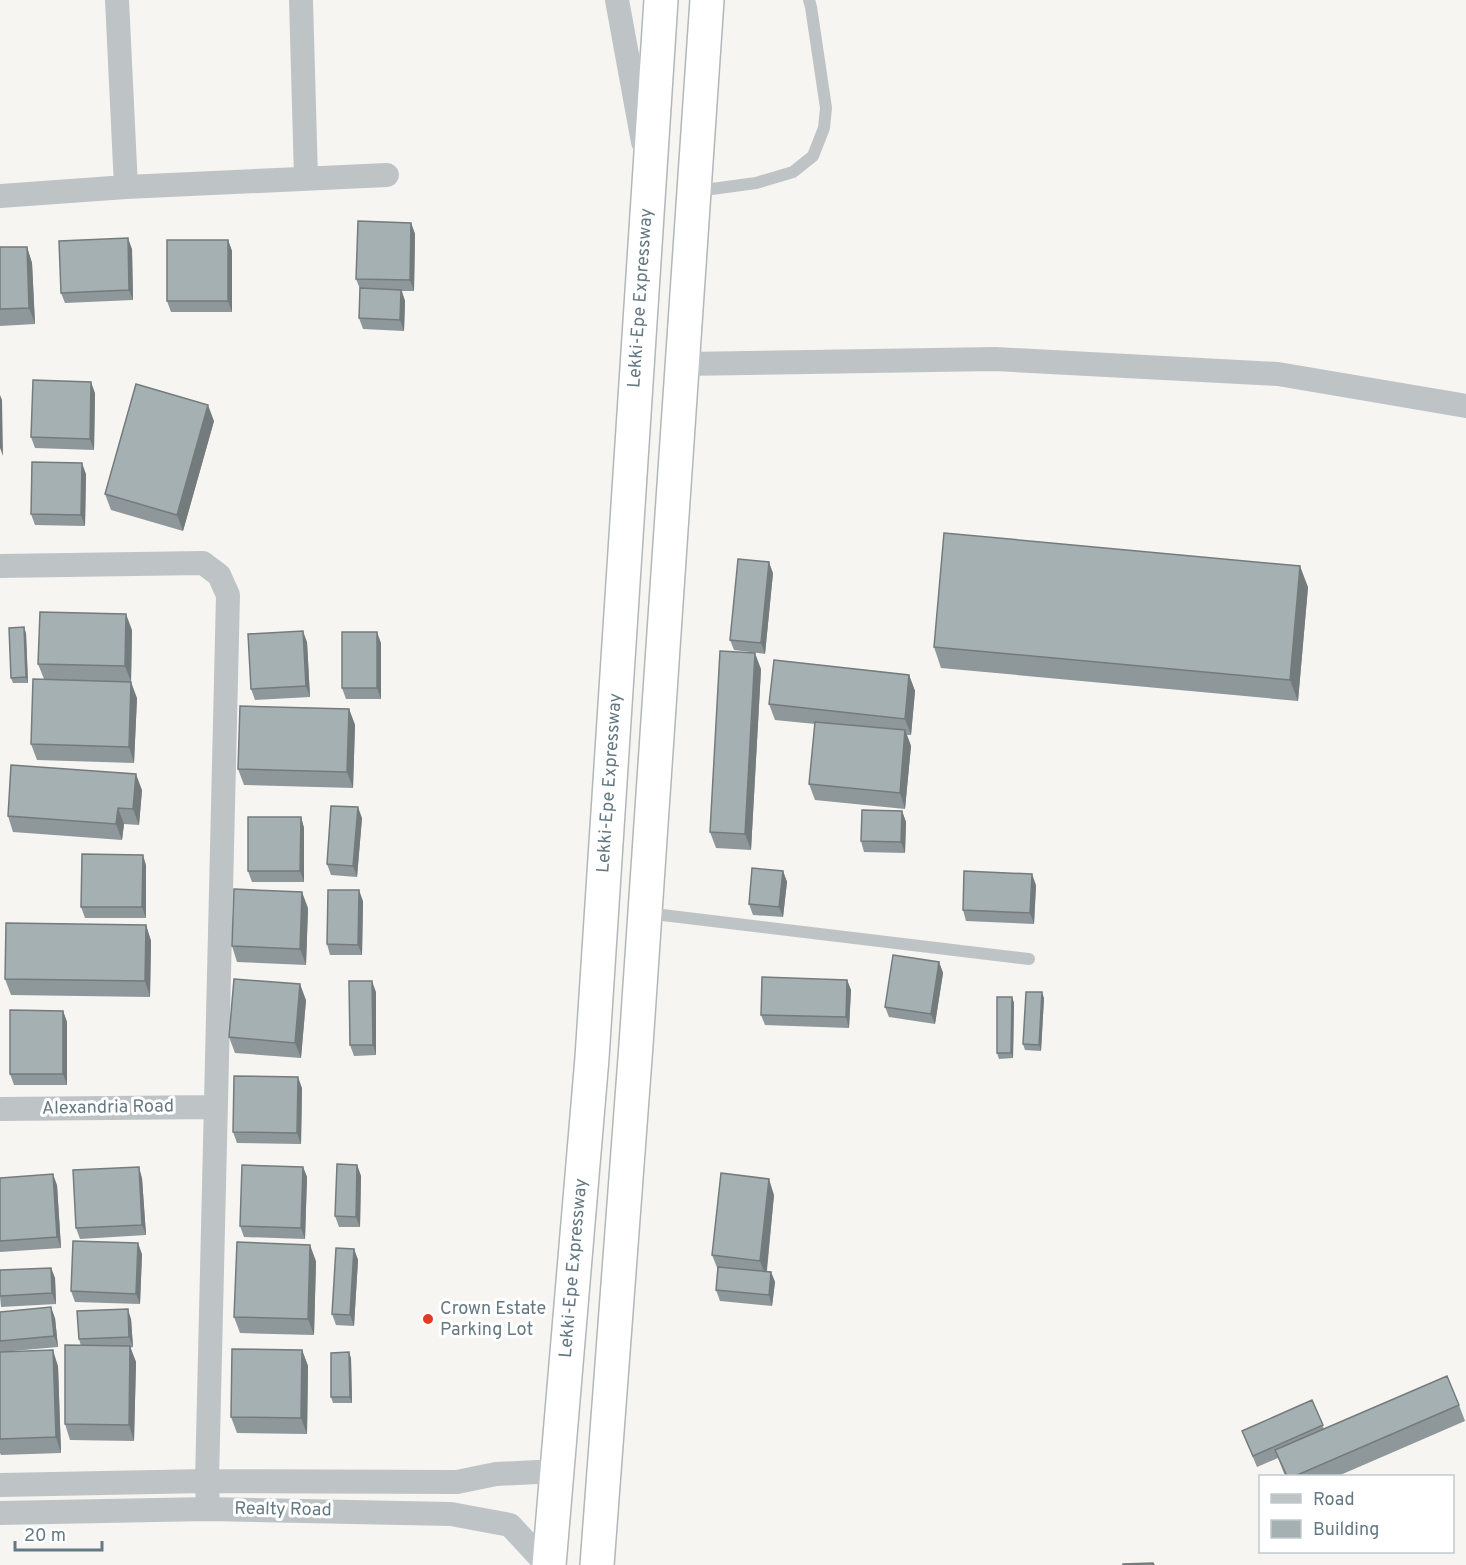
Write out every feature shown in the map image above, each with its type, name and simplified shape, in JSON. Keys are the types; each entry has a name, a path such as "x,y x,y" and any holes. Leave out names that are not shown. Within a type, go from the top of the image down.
{"highway":[{"name":"Lekki-Epe Expressway","path":"548,1565 592,1058 661,0"},
{"path":"597,1565 636,1045 707,0"}],"street":[{"path":"117,0 126,187"},
{"path":"301,0 306,178"},
{"path":"617,0 649,174"},
{"path":"0,196 126,187 387,175"},
{"path":"682,364 995,359 1278,374 1466,406"},
{"path":"0,566 203,563 219,575 228,595 208,1509"},
{"name":"Alexandria Road","path":"0,1109 216,1107"},
{"name":"Realty Road","path":"0,1485 207,1481 457,1482 496,1474 557,1471"},
{"name":"Realty Road","path":"0,1513 208,1509 451,1514 510,1525 548,1565"}],"lane":[{"path":"694,191 756,183 792,172 813,156 824,128 826,108 812,7 808,0"},
{"path":"645,913 1029,959"}],"building":[{"path":"358,221 411,223 410,280 356,279"},
{"path":"128,238 129,290 61,293 59,241"},
{"path":"167,240 228,240 228,301 167,301"},
{"path":"0,247 27,247 29,308 0,309"},
{"path":"360,288 401,290 400,320 359,318"},
{"path":"33,380 91,382 90,439 31,437"},
{"path":"136,384 208,405 177,515 105,494"},
{"path":"32,462 82,463 81,515 31,514"},
{"path":"944,533 1300,566 1290,680 934,647"},
{"path":"738,559 769,562 761,643 730,640"},
{"path":"40,612 126,614 125,666 38,664"},
{"path":"24,627 26,677 11,678 9,628"},
{"path":"303,631 306,686 251,689 248,634"},
{"path":"342,632 377,632 377,688 342,688"},
{"path":"720,651 755,653 745,834 710,832"},
{"path":"774,660 909,675 905,719 769,704"},
{"path":"33,679 131,682 129,747 31,744"},
{"path":"240,706 349,709 347,772 238,769"},
{"path":"815,722 905,730 900,793 809,784"},
{"path":"11,765 136,774 133,809 118,808 116,824 8,816"},
{"path":"331,806 358,807 353,866 327,864"},
{"path":"862,810 902,811 901,842 861,841"},
{"path":"248,817 301,817 300,871 248,871"},
{"path":"82,854 143,855 142,907 81,907"},
{"path":"752,868 783,871 779,907 749,904"},
{"path":"964,871 1032,874 1030,913 963,910"},
{"path":"234,889 302,892 300,949 232,946"},
{"path":"328,890 359,890 358,945 327,944"},
{"path":"6,923 146,925 145,981 5,979"},
{"path":"893,955 939,962 931,1014 885,1007"},
{"path":"762,977 847,980 846,1017 761,1015"},
{"path":"234,979 300,984 295,1043 229,1037"},
{"path":"349,981 372,981 373,1045 350,1045"},
{"path":"1026,992 1042,992 1039,1045 1023,1044"},
{"path":"997,997 1012,997 1011,1053 997,1053"},
{"path":"10,1010 63,1011 63,1074 10,1074"},
{"path":"234,1076 298,1077 297,1133 233,1132"},
{"path":"337,1164 357,1165 356,1217 335,1216"},
{"path":"242,1165 303,1167 301,1228 240,1226"},
{"path":"139,1167 142,1225 76,1228 73,1170"},
{"path":"721,1173 769,1179 760,1261 712,1255"},
{"path":"53,1174 57,1237 0,1241 0,1178"},
{"path":"73,1241 138,1243 136,1294 71,1291"},
{"path":"237,1242 310,1245 308,1319 234,1317"},
{"path":"336,1248 354,1249 350,1315 332,1314"},
{"path":"718,1267 771,1272 769,1295 716,1290"},
{"path":"51,1268 52,1293 0,1296 0,1270"},
{"path":"51,1307 54,1336 0,1341 0,1312"},
{"path":"128,1309 129,1337 79,1339 77,1311"},
{"path":"65,1345 130,1346 129,1425 65,1424"},
{"path":"232,1349 302,1350 301,1418 231,1417"},
{"path":"53,1350 56,1437 0,1439 0,1352"},
{"path":"349,1352 350,1397 331,1397 331,1353"},
{"path":"1447,1376 1459,1405 1297,1475 1287,1475 1275,1450"},
{"path":"1312,1400 1323,1425 1253,1456 1242,1431"},
{"path":"1153,1563 1154,1565 1123,1565 1123,1564"}],"place":[{"name":"Crown Estate Parking Lot","path":"428,1319"}]}
